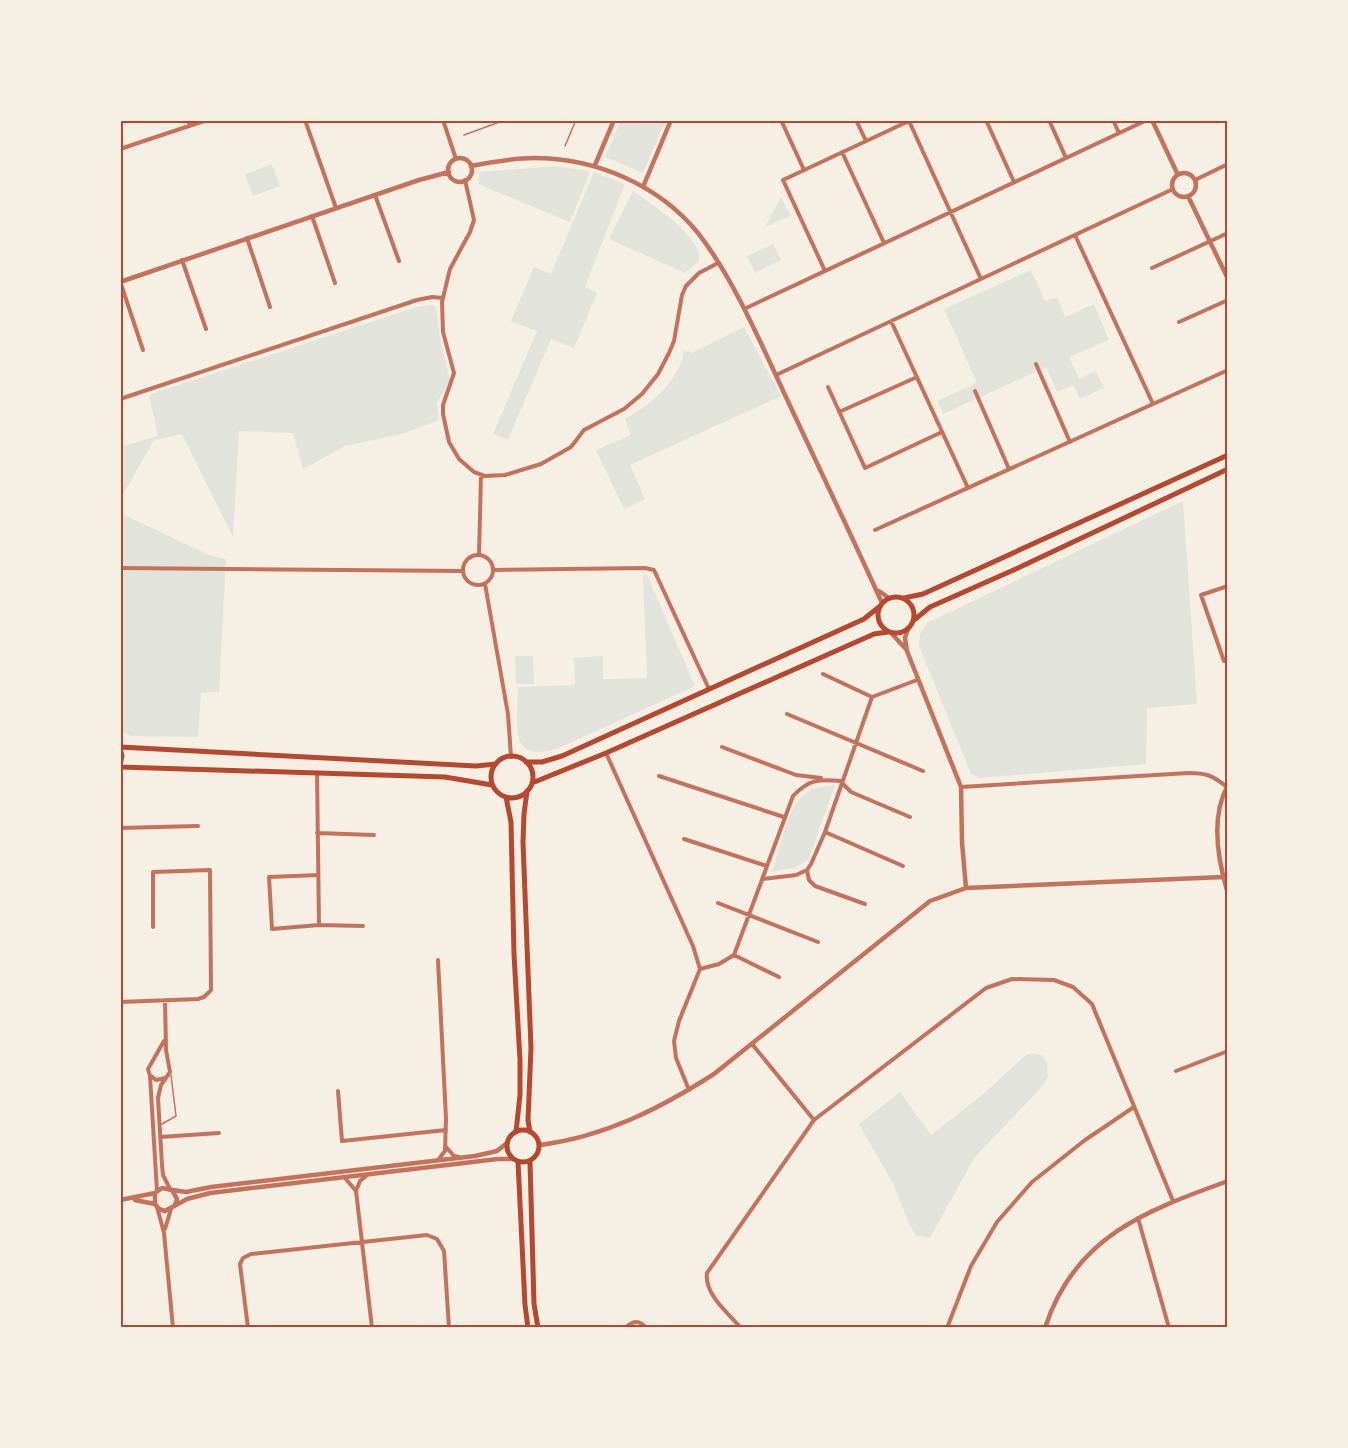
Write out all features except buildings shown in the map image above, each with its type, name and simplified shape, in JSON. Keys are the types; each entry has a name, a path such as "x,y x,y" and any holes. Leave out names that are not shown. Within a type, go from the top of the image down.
{"main road":[{"path":"526,762 532,773 532,783 527,791 519,797 506,797 498,793 492,785 491,775 496,764 504,758 542,762 562,756 864,619 889,598 923,594 1228,455"},
{"path":"532,783 606,753 874,634 900,633 908,629 914,620 930,607 1228,469"},
{"path":"904,598 913,608 914,620"},
{"path":"881,605 879,622 890,632"},
{"path":"492,785 445,777 120,766 122,756 120,748 464,765 496,764"},
{"path":"515,1161 530,1162 538,1155 540,1145 538,1139 530,1131 528,1119 531,1048 523,842 527,791"},
{"path":"506,797 511,822 514,954 520,1060 520,1095 516,1132"},
{"path":"528,1328 515,1161 509,1154 507,1143 512,1134 530,1131"},
{"path":"530,1162 534,1304 538,1328"}],"street":[{"path":"188,120 190,126"},
{"path":"120,149 207,120"},
{"path":"305,120 336,208"},
{"path":"443,120 456,159"},
{"path":"595,165 614,120"},
{"path":"643,187 671,120"},
{"path":"781,120 804,170"},
{"path":"856,120 866,141"},
{"path":"986,120 1014,182"},
{"path":"1049,120 1066,158"},
{"path":"1113,120 1119,133"},
{"path":"744,310 1147,120"},
{"path":"1152,120 1178,175"},
{"path":"825,271 783,180 909,121 981,279"},
{"path":"842,152 884,243"},
{"path":"471,166 533,158 595,165 643,187 670,206 697,231 744,310 776,375 875,587 881,605"},
{"path":"456,159 465,159 471,166 471,174 465,180 454,179 449,172 450,165 456,159"},
{"path":"1195,180 1228,164"},
{"path":"143,350 120,282 449,172"},
{"path":"1187,174 1195,180 1195,188 1188,196 1179,196 1173,189 1173,182 1178,175 1187,174"},
{"path":"465,180 474,220 450,269 443,298 443,332 454,373 443,405 449,442 459,459 474,472 482,475 505,475 542,464 571,447 584,430 624,409 649,386 664,363 674,341 682,295 686,286 699,273 718,263"},
{"path":"776,375 1173,189"},
{"path":"375,195 399,261"},
{"path":"1188,196 1228,279"},
{"path":"312,216 335,283"},
{"path":"1152,268 1228,233"},
{"path":"1075,235 1153,404"},
{"path":"247,238 270,307"},
{"path":"182,260 206,329"},
{"path":"120,399 417,300 432,297 443,298"},
{"path":"1179,322 1228,300"},
{"path":"891,321 968,488"},
{"path":"1036,364 1070,442"},
{"path":"875,530 1228,370"},
{"path":"839,412 916,377"},
{"path":"828,387 865,468 942,432"},
{"path":"975,392 1009,469"},
{"path":"479,555 482,475"},
{"path":"474,555 488,559 493,570 492,577 485,584 475,585 470,584 462,571 465,561 474,555"},
{"path":"120,568 462,571"},
{"path":"493,570 653,570 657,574 709,690"},
{"path":"485,584 508,714 511,757"},
{"path":"1228,586 1201,595 1224,661 1228,660"},
{"path":"875,587 889,598"},
{"path":"907,651 905,638 908,629"},
{"path":"890,632 902,642 907,651 962,787 962,842 966,888"},
{"path":"823,674 872,697 917,680"},
{"path":"763,879 796,875 807,870 811,864 825,832 872,697"},
{"path":"787,714 923,771"},
{"path":"722,747 796,775 841,781 851,792 910,817"},
{"path":"606,753 693,946 700,969 674,1041 676,1058 689,1090"},
{"path":"962,787 1188,772 1214,776 1227,786 1220,803 1217,825 1223,877 1228,894"},
{"path":"317,773 319,925"},
{"path":"659,776 784,817"},
{"path":"700,969 719,964 734,955 793,796 802,786 818,779 841,781"},
{"path":"120,828 198,826"},
{"path":"825,832 903,866"},
{"path":"317,833 375,835"},
{"path":"684,839 767,866"},
{"path":"120,1002 198,999 208,995 212,984 210,870 153,872 153,927"},
{"path":"807,870 809,880 815,886 865,904"},
{"path":"318,875 269,877 272,929 319,925 363,926"},
{"path":"540,1145 606,1130 644,1114 689,1090 714,1074 930,902 966,888 1223,877"},
{"path":"718,903 818,942"},
{"path":"734,955 779,977"},
{"path":"437,1160 443,1155 446,1130 438,960"},
{"path":"741,1328 709,1290 705,1282 707,1273 814,1120 986,988 1012,979 1054,980 1073,987 1092,1004 1173,1201"},
{"path":"164,1233 176,1195 164,1175 159,1126 158,1098 161,1085 170,1072 165,1034 165,1000"},
{"path":"165,1034 160,1050 149,1065 156,1205 164,1233 174,1328"},
{"path":"752,1044 814,1120"},
{"path":"1176,1071 1228,1051"},
{"path":"154,1059 161,1058 167,1062"},
{"path":"150,1076 156,1080 166,1077"},
{"path":"338,1091 342,1141 446,1130"},
{"path":"947,1328 971,1266 997,1222 1032,1182 1085,1140 1134,1107"},
{"path":"160,1137 219,1133"},
{"path":"120,1200 165,1188 191,1191 460,1158 490,1153 507,1143"},
{"path":"445,1147 454,1156 460,1158"},
{"path":"127,1199 141,1200 156,1205 162,1210 210,1193 498,1159 515,1161"},
{"path":"367,1175 360,1181 356,1191 372,1328"},
{"path":"345,1177 356,1191"},
{"path":"1045,1328 1063,1288 1080,1263 1099,1243 1138,1217 1173,1201 1228,1181"},
{"path":"1138,1217 1169,1328"},
{"path":"248,1328 240,1264 243,1258 251,1254 427,1235 437,1239 444,1251 449,1328"},
{"path":"625,1328 637,1321 646,1328"}],"lane":[{"path":"464,135 505,120"},
{"path":"565,146 576,120"},
{"path":"159,1126 176,1116 170,1072"}],"shaded area":[{"path":"621,120 666,120 643,173 605,157"},
{"path":"272,164 280,186 253,196 245,174"},
{"path":"556,166 590,171 570,222 478,184 479,172"},
{"path":"594,172 625,184 585,287 597,293 574,348 551,339 508,440 493,434 537,331 511,321 534,267 551,274"},
{"path":"633,191 674,222 693,242 699,261 685,273 609,239"},
{"path":"781,197 791,216 765,227"},
{"path":"773,244 781,260 755,273 747,256"},
{"path":"1031,270 1045,301 1057,297 1065,317 1094,304 1109,340 1069,357 1079,379 1096,371 1104,388 1080,399 1073,385 1057,392 1046,367 943,414 937,401 977,383 944,309"},
{"path":"431,305 436,307 441,344 450,380 437,403 439,420 402,434 345,446 303,469 293,433 239,431 233,537 182,434 154,440 120,500 120,447 158,436 149,395 416,307"},
{"path":"744,327 781,396 630,465 645,499 624,509 596,450 631,435 625,419 654,399 670,382 681,362 684,350 692,353"},
{"path":"1183,501 1197,704 1147,708 1146,764 979,778 971,774 919,646 920,634 927,623"},
{"path":"120,513 209,555 226,559 219,692 201,693 198,737 131,736 120,732"},
{"path":"643,575 647,575 695,686 559,748 542,752 530,751 523,746 517,727 518,687 575,685 574,658 603,656 603,679 647,678"},
{"path":"515,656 533,656 534,684 516,684"},
{"path":"835,785 809,859 797,867 772,872 784,830 798,800 811,790"},
{"path":"1033,1053 1042,1055 1047,1063 1048,1077 1038,1091 974,1158 930,1238 916,1236 908,1222 894,1185 859,1124 900,1092 931,1135 982,1095 1026,1055"}]}
